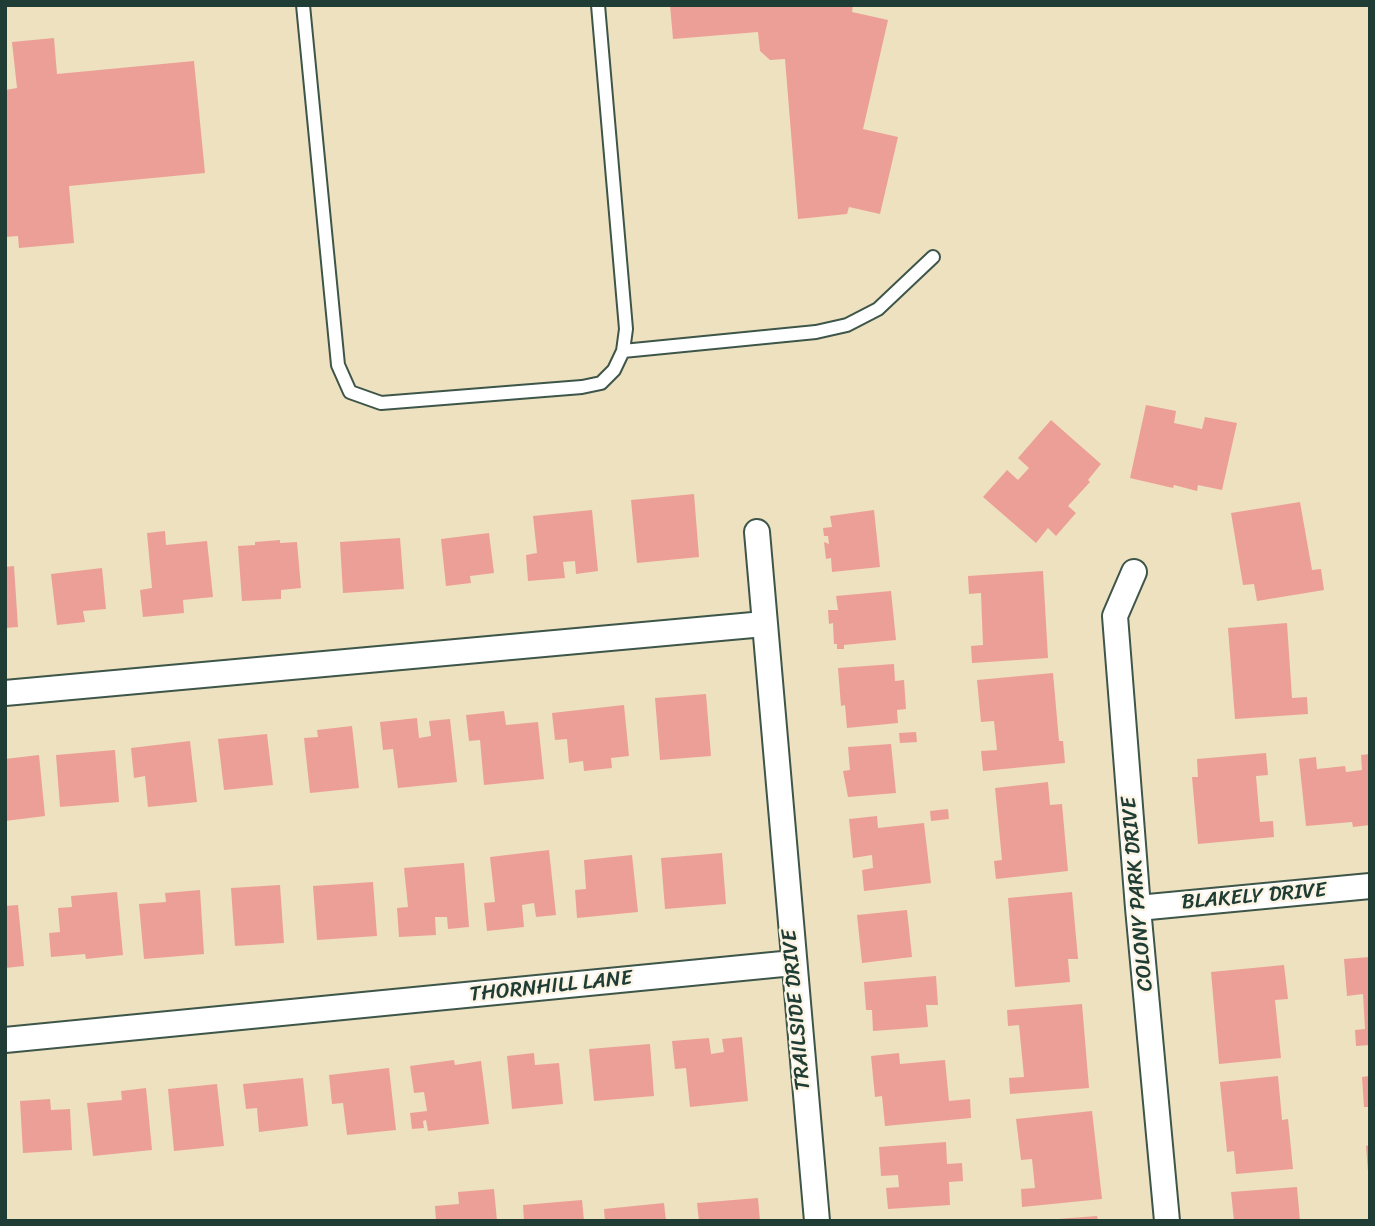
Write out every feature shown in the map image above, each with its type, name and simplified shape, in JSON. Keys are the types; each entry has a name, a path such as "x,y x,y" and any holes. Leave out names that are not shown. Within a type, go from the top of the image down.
{"street":[{"name":"TRAILSIDE DRIVE","path":"757,532 817,1221"},
{"name":"COLONY PARK DRIVE","path":"1134,572 1115,616 1167,1221"},
{"path":"5,693 764,624"},
{"name":"BLAKELY DRIVE","path":"1138,908 1370,886"},
{"name":"THORNHILL LANE","path":"5,1040 793,962"}],"lane":[{"path":"303,5 338,365 350,393 381,403 582,387 601,383 614,370 623,351 626,329 598,5"},
{"path":"623,351 816,332 847,326 878,309 933,257"}],"building":[{"path":"670,5 853,5 852,12 888,20 863,129 898,137 880,214 849,207 847,214 798,219 785,59 770,60 760,51 758,32 673,39"},
{"path":"54,38 57,74 194,61 205,173 69,186 74,243 19,248 18,236 5,237 5,90 17,88 12,42"},
{"path":"1146,405 1176,411 1174,423 1202,429 1205,417 1237,423 1222,490 1198,485 1197,491 1174,485 1173,488 1130,478"},
{"path":"1051,420 1101,464 1088,480 1090,482 1068,506 1076,513 1056,536 1048,528 1036,543 983,497 1007,470 1018,480 1029,468 1018,458"},
{"path":"694,494 699,557 637,563 631,500"},
{"path":"1300,502 1312,570 1321,569 1324,590 1257,601 1254,584 1243,585 1231,513"},
{"path":"592,510 598,571 576,574 575,561 563,562 565,578 528,581 526,555 537,553 533,516"},
{"path":"874,510 880,567 832,572 831,558 826,559 824,542 829,544 828,536 824,536 823,528 832,527 830,516"},
{"path":"165,531 166,545 207,541 213,597 183,600 184,613 143,617 140,590 152,588 147,533"},
{"path":"489,533 494,573 470,576 471,583 446,586 441,539"},
{"path":"400,538 404,589 343,593 340,542"},
{"path":"280,540 280,543 297,542 301,588 281,590 281,599 242,601 238,546"},
{"path":"14,566 18,627 5,628 5,567"},
{"path":"102,568 106,609 83,611 85,622 57,625 51,574"},
{"path":"1043,571 1048,658 972,663 971,646 983,645 981,593 969,594 968,576"},
{"path":"891,591 896,640 844,645 844,649 837,649 837,644 834,644 833,623 829,624 828,610 838,610 836,596"},
{"path":"1287,623 1292,698 1307,697 1308,714 1235,719 1228,628"},
{"path":"894,664 895,681 904,680 906,709 897,710 898,723 847,728 845,705 841,706 838,668"},
{"path":"1053,673 1059,741 1063,741 1065,763 983,771 981,751 997,750 994,721 981,722 977,680"},
{"path":"706,694 711,756 660,760 655,698"},
{"path":"624,705 629,756 611,758 612,768 584,771 583,761 569,763 567,739 555,740 552,713"},
{"path":"504,711 506,725 538,722 544,779 484,785 480,740 469,741 466,715"},
{"path":"417,718 419,738 431,736 429,721 450,719 457,782 398,788 393,749 383,750 380,722"},
{"path":"352,726 359,788 310,793 304,738 318,737 317,730"},
{"path":"916,732 917,742 900,743 899,733"},
{"path":"267,734 273,785 224,790 218,739"},
{"path":"190,741 197,802 148,807 145,776 134,778 131,748"},
{"path":"891,744 896,793 848,797 843,771 850,770 848,747"},
{"path":"115,750 119,802 60,807 56,755"},
{"path":"1266,753 1268,775 1256,776 1260,822 1273,821 1274,837 1198,844 1192,777 1198,777 1197,759"},
{"path":"1370,754 1370,825 1353,827 1352,822 1306,826 1299,759 1316,757 1317,769 1345,766 1346,772 1362,770 1361,755"},
{"path":"39,755 45,816 5,821 5,759"},
{"path":"1048,782 1050,805 1062,804 1068,871 996,879 994,861 1002,860 995,788"},
{"path":"948,809 949,819 931,821 930,811"},
{"path":"877,816 878,828 924,823 931,883 864,891 862,870 873,868 872,855 853,858 849,819"},
{"path":"549,850 556,915 536,917 534,903 522,905 524,927 487,931 484,903 495,902 490,857"},
{"path":"722,853 726,904 665,909 661,858"},
{"path":"632,855 638,912 577,918 575,890 586,889 584,860"},
{"path":"464,863 469,927 448,929 447,917 435,917 436,935 399,937 397,908 408,907 404,868"},
{"path":"373,882 377,936 317,940 313,886"},
{"path":"280,885 284,943 235,946 231,888"},
{"path":"200,890 204,954 144,959 139,904 166,902 165,893"},
{"path":"117,892 123,955 86,959 85,954 51,957 49,933 60,932 58,908 72,907 71,896"},
{"path":"1072,892 1078,959 1068,959 1070,982 1015,987 1008,898"},
{"path":"18,905 24,966 5,968 5,906"},
{"path":"907,910 912,957 862,963 857,915"},
{"path":"1370,957 1370,1045 1356,1046 1355,1030 1365,1029 1363,994 1347,996 1344,959"},
{"path":"1284,965 1288,999 1275,1000 1281,1058 1219,1064 1211,972"},
{"path":"936,976 938,1005 926,1005 928,1027 873,1031 872,1010 866,1010 864,982"},
{"path":"1082,1004 1089,1088 1010,1094 1009,1078 1024,1077 1019,1025 1008,1026 1007,1010"},
{"path":"742,1037 748,1101 690,1107 686,1068 675,1069 672,1041 709,1038 711,1054 724,1052 722,1039"},
{"path":"650,1044 654,1096 594,1101 589,1049"},
{"path":"534,1053 535,1065 559,1063 563,1104 512,1109 507,1056"},
{"path":"899,1053 900,1064 945,1060 949,1101 970,1099 971,1118 885,1126 882,1096 875,1097 871,1056"},
{"path":"454,1060 455,1065 481,1061 489,1124 428,1131 426,1120 423,1121 424,1128 412,1129 410,1113 427,1111 424,1092 414,1093 410,1066"},
{"path":"389,1068 396,1130 347,1135 343,1103 332,1104 329,1075"},
{"path":"1278,1076 1282,1120 1288,1119 1293,1169 1236,1174 1234,1151 1227,1152 1220,1082"},
{"path":"1370,1076 1370,1107 1364,1107 1362,1077"},
{"path":"303,1078 308,1126 259,1132 257,1108 246,1109 243,1084"},
{"path":"217,1084 224,1146 174,1151 168,1089"},
{"path":"146,1088 152,1150 93,1156 87,1103 122,1100 121,1091"},
{"path":"50,1099 51,1110 70,1109 72,1150 23,1153 20,1101"},
{"path":"1092,1111 1102,1199 1022,1207 1021,1189 1035,1188 1032,1159 1021,1160 1016,1119"},
{"path":"946,1142 947,1164 962,1163 963,1181 949,1182 950,1205 888,1209 886,1188 899,1187 898,1175 881,1176 879,1147"},
{"path":"1370,1145 1370,1172 1368,1172 1366,1146"},
{"path":"1297,1187 1300,1221 1234,1221 1231,1192"},
{"path":"494,1189 497,1221 436,1221 435,1206 459,1204 458,1192"},
{"path":"758,1198 760,1221 699,1221 697,1203"},
{"path":"582,1200 584,1221 524,1221 523,1205"},
{"path":"664,1203 666,1221 605,1221 604,1209"},
{"path":"1097,1216 1098,1221 1058,1221 1058,1219"}]}
